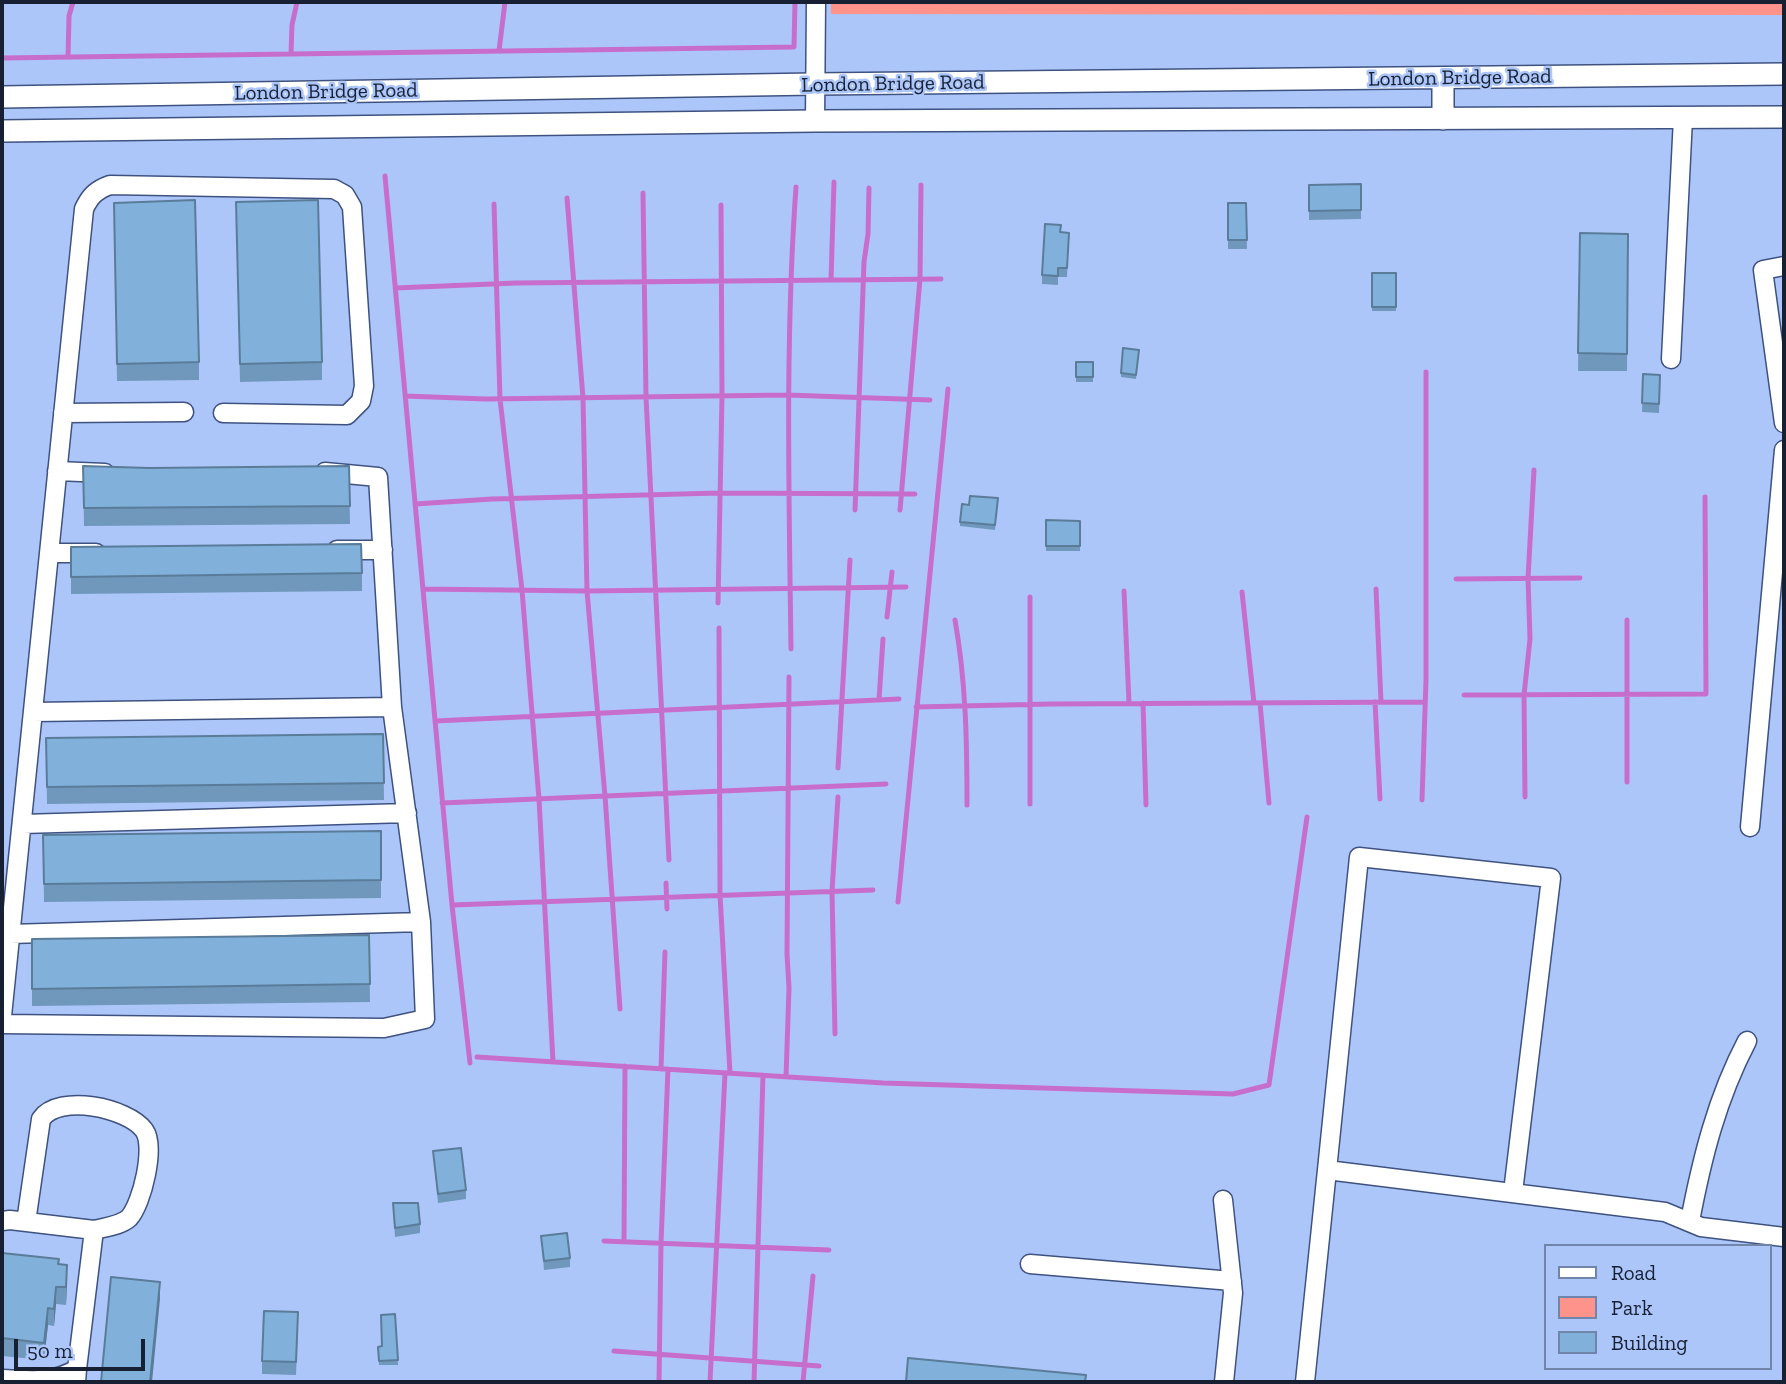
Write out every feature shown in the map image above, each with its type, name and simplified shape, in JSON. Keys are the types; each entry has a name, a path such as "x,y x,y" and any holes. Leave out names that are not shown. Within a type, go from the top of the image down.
{"main road":[{"name":"London Bridge Road","path":"2,97 815,84 1784,74"},
{"path":"1443,79 1443,119"},
{"name":"London Bridge Road","path":"2,131 815,121 1784,117"}],"street":[{"path":"815,121 816,2"},
{"path":"1671,359 1683,118"},
{"path":"2,1016 84,209 90,197 98,190 110,185 334,189 345,195 352,207 364,386 361,401 347,415 222,413"},
{"path":"1784,267 1763,270 1784,423"},
{"path":"63,413 184,412"},
{"path":"1750,827 1781,519 1784,452"},
{"path":"57,471 123,474"},
{"path":"2,1024 384,1028 425,1019 421,922 392,707 378,477 340,471 313,472"},
{"path":"317,551 383,550"},
{"path":"49,553 117,553"},
{"path":"33,712 392,707"},
{"path":"22,824 407,813"},
{"path":"1305,1382 1359,857 1551,878 1513,1192"},
{"path":"10,934 421,922"},
{"path":"1690,1221 1699,1172 1717,1109 1732,1069 1747,1041"},
{"path":"2,1221 93,1230 122,1223 136,1209 142,1194 149,1142 142,1128 133,1120 78,1104 58,1106 47,1111 41,1119 26,1222"},
{"path":"1327,1170 1665,1212 1701,1227 1784,1237"},
{"path":"1223,1200 1233,1293 1224,1382"},
{"path":"2,1379 49,1381 77,1376 93,1230"},
{"path":"1031,1264 1231,1281"}],"green space":[{"path":"831,2 1784,2 1784,15 831,14"}],"building":[{"path":"1361,184 1361,210 1309,211 1309,185"},
{"path":"195,200 199,362 117,364 114,203"},
{"path":"318,200 322,362 240,364 236,202"},
{"path":"1228,203 1246,203 1247,240 1228,240"},
{"path":"1045,224 1061,225 1060,232 1069,233 1067,268 1058,268 1058,276 1042,275"},
{"path":"1580,233 1628,234 1627,354 1578,353"},
{"path":"1372,273 1396,273 1396,307 1372,307"},
{"path":"1123,348 1139,350 1136,375 1121,373"},
{"path":"1076,362 1093,362 1093,377 1076,377"},
{"path":"1643,374 1660,375 1659,404 1642,403"},
{"path":"83,466 349,466 350,506 84,508"},
{"path":"970,496 998,498 995,525 960,522 962,504 969,505"},
{"path":"1046,520 1080,521 1080,546 1046,546"},
{"path":"361,544 362,573 71,577 71,547"},
{"path":"383,734 384,783 47,787 46,738"},
{"path":"381,831 381,880 44,884 43,835"},
{"path":"369,935 370,984 32,989 32,939"},
{"path":"461,1148 466,1190 438,1194 433,1151"},
{"path":"393,1203 418,1203 420,1224 395,1228"},
{"path":"567,1233 570,1258 544,1261 541,1236"},
{"path":"2,1253 59,1259 58,1264 67,1265 66,1287 56,1287 54,1309 48,1308 44,1343 2,1338"},
{"path":"111,1277 160,1282 150,1382 101,1382"},
{"path":"264,1311 298,1312 296,1362 262,1361"},
{"path":"395,1314 398,1360 379,1361 378,1347 382,1346 381,1315"},
{"path":"908,1358 1086,1375 1085,1382 906,1382"}],"waterway":[{"path":"68,57 69,16 73,2"},
{"path":"291,54 292,25 297,2"},
{"path":"499,51 505,2"},
{"path":"2,58 794,47 795,2"},
{"path":"385,176 452,905"},
{"path":"831,280 834,182"},
{"path":"900,510 920,279 921,185"},
{"path":"791,649 789,360 796,187"},
{"path":"855,510 869,188"},
{"path":"643,193 646,397 669,860"},
{"path":"567,198 583,398 587,591 620,1009"},
{"path":"494,204 500,399 522,590 539,799 553,1062"},
{"path":"718,603 722,396 721,205"},
{"path":"395,288 516,283 941,279"},
{"path":"1422,800 1426,680 1426,372"},
{"path":"898,902 948,389"},
{"path":"405,396 486,399 787,395 930,400"},
{"path":"1525,797 1524,695 1530,639 1528,578 1534,470"},
{"path":"415,504 492,499 719,493 915,494"},
{"path":"1464,695 1706,694 1705,497"},
{"path":"838,768 850,560"},
{"path":"887,617 892,572"},
{"path":"1456,579 1580,578"},
{"path":"423,589 587,591 906,587"},
{"path":"1376,589 1381,702"},
{"path":"1124,591 1129,703"},
{"path":"1242,592 1254,703"},
{"path":"1030,597 1030,804"},
{"path":"955,620 965,712 967,805"},
{"path":"1627,620 1627,782"},
{"path":"719,628 720,895 730,1073"},
{"path":"879,700 883,639"},
{"path":"786,1077 789,988 789,677"},
{"path":"435,721 899,699"},
{"path":"1375,702 1380,799"},
{"path":"916,707 1425,702"},
{"path":"1143,703 1146,805"},
{"path":"1260,703 1269,803"},
{"path":"442,803 886,784"},
{"path":"835,1034 832,891 838,797"},
{"path":"477,1057 883,1083 1233,1094 1269,1085 1307,817"},
{"path":"666,883 667,909"},
{"path":"470,1063 452,905 873,890"},
{"path":"661,1069 665,952"},
{"path":"624,1242 625,1066"},
{"path":"659,1382 668,1069"},
{"path":"710,1382 725,1073"},
{"path":"754,1382 763,1075"},
{"path":"604,1241 829,1250"},
{"path":"803,1382 813,1276"},
{"path":"614,1351 819,1366"}]}
